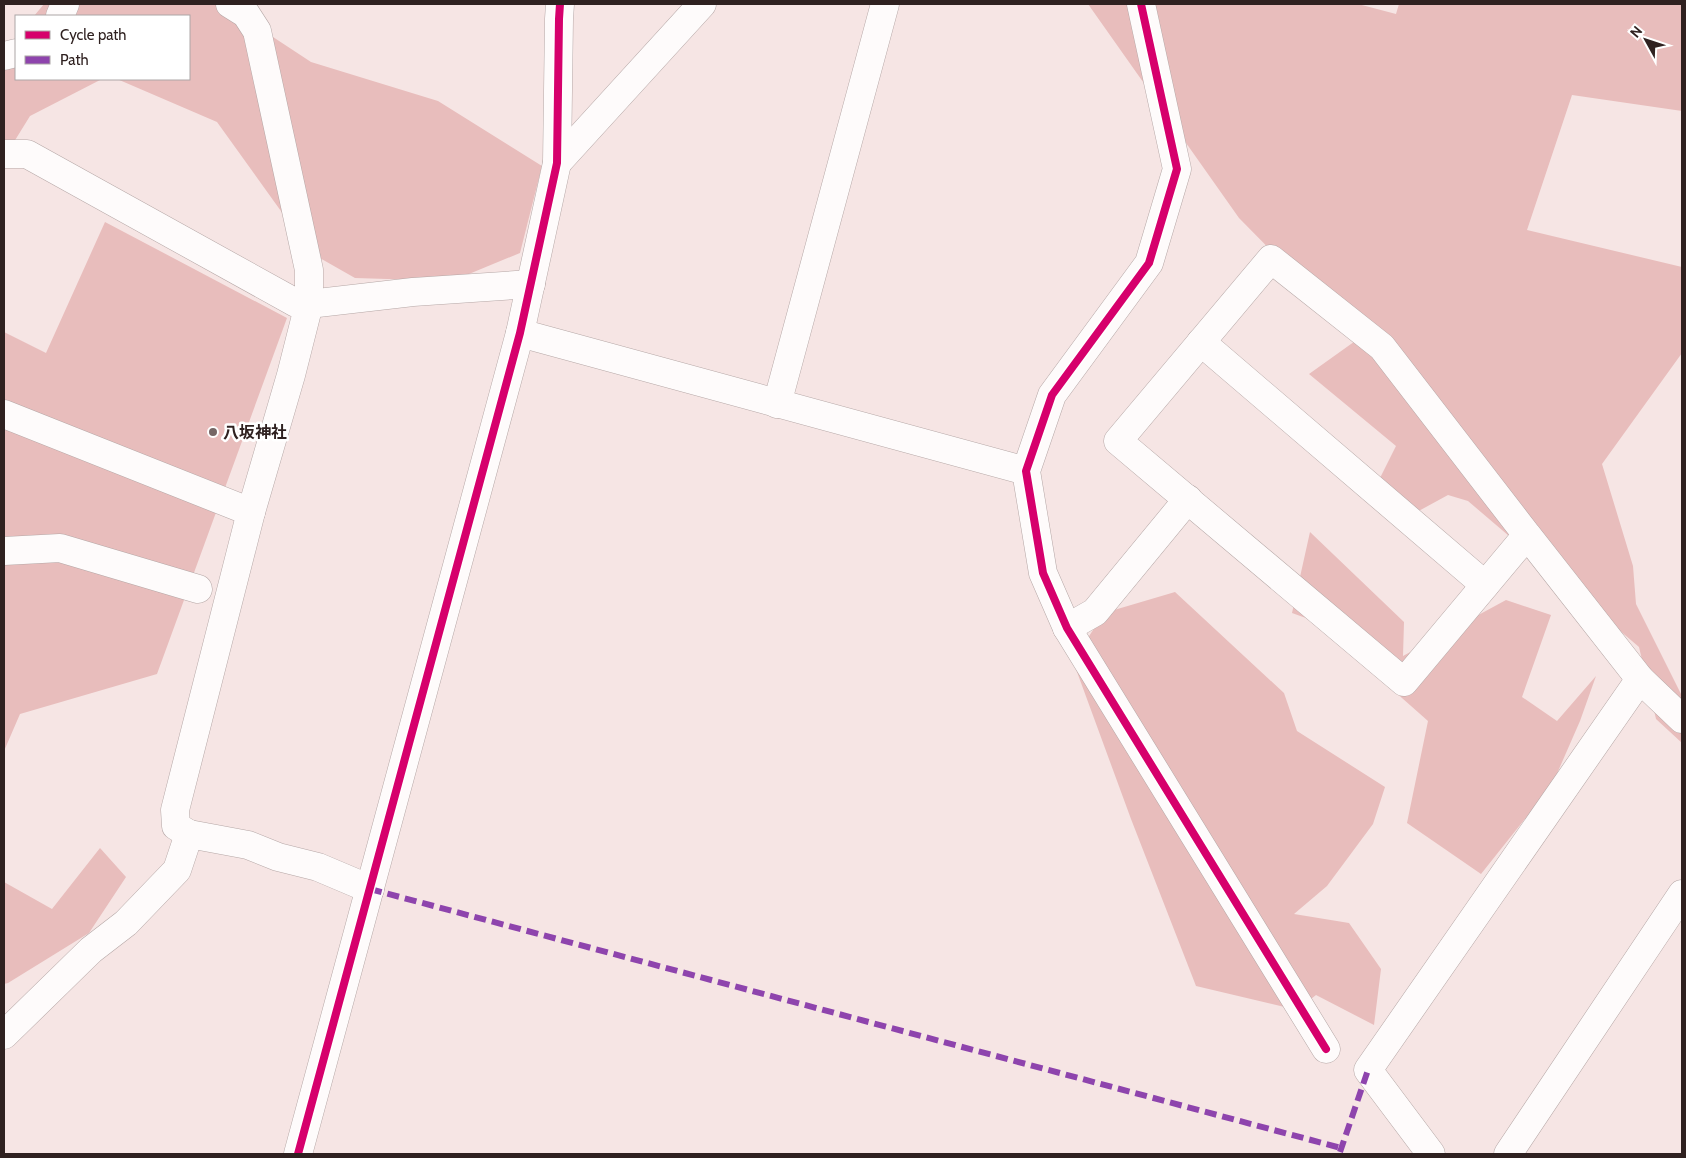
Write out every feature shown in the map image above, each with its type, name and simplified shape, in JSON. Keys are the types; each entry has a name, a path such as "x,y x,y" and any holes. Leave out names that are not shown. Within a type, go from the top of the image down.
{"street":[{"path":"230,4 246,14 257,30 309,270 309,304 291,375 251,512 175,810 176,826 189,834 248,846 278,857 318,867 370,889"},
{"path":"298,1154 520,333 557,163 560,4"},
{"path":"557,163 702,4"},
{"path":"777,404 885,4"},
{"path":"1141,4 1177,169 1149,263 1052,395 1026,471 1043,573 1066,628 1326,1049"},
{"path":"4,154 27,154 296,302 309,304 413,292 531,284"},
{"path":"1527,535 1404,682 1118,440 1270,258 1382,347 1640,679 1682,719"},
{"path":"520,333 1026,471"},
{"path":"1201,342 1485,585"},
{"path":"4,414 251,512"},
{"path":"1066,628 1095,612 1188,499"},
{"path":"4,551 60,548 198,589"},
{"path":"1431,1154 1368,1070 1640,679"},
{"path":"4,1035 90,950 126,923 177,870 189,834"},
{"path":"1508,1154 1682,894"}],"shaded area":[{"path":"44,4 223,4 311,62 438,101 542,166 520,253 452,281 355,278 311,253 217,122 119,80 190,80 190,15 35,15"},
{"path":"1088,4 1358,4 1396,14 1399,4 1682,4 1682,111 1572,95 1527,230 1682,267 1682,353 1602,464 1633,566 1636,604 1682,696 1682,743 1656,719 1639,647 1468,501 1448,495 1415,513 1377,484 1396,446 1309,374 1358,339 1239,218"},
{"path":"15,39 15,80 100,80 30,116 4,158 4,54"},
{"path":"105,222 287,318 157,674 20,714 4,751 4,332 46,353"},
{"path":"1310,532 1404,622 1403,656 1506,600 1551,615 1522,697 1557,721 1596,676 1580,721 1552,785 1481,874 1407,823 1428,721 1385,683 1367,640 1292,613"},
{"path":"1175,592 1284,693 1297,731 1385,787 1373,824 1327,886 1294,914 1349,923 1381,969 1374,1025 1316,995 1297,1010 1196,986 1131,819 1073,661 1104,613"},
{"path":"100,848 126,877 89,933 4,984 4,882 52,909"}],"marked path":[{"path":"370,889 1341,1148"},
{"path":"1340,1152 1368,1070"}],"cycle path":[{"path":"298,1154 520,333 557,163 560,4"},
{"path":"1141,4 1177,169 1149,263 1052,395 1026,471 1043,573 1067,628 1326,1049"}],"place":[{"name":"八坂神社","path":"213,432"}]}
